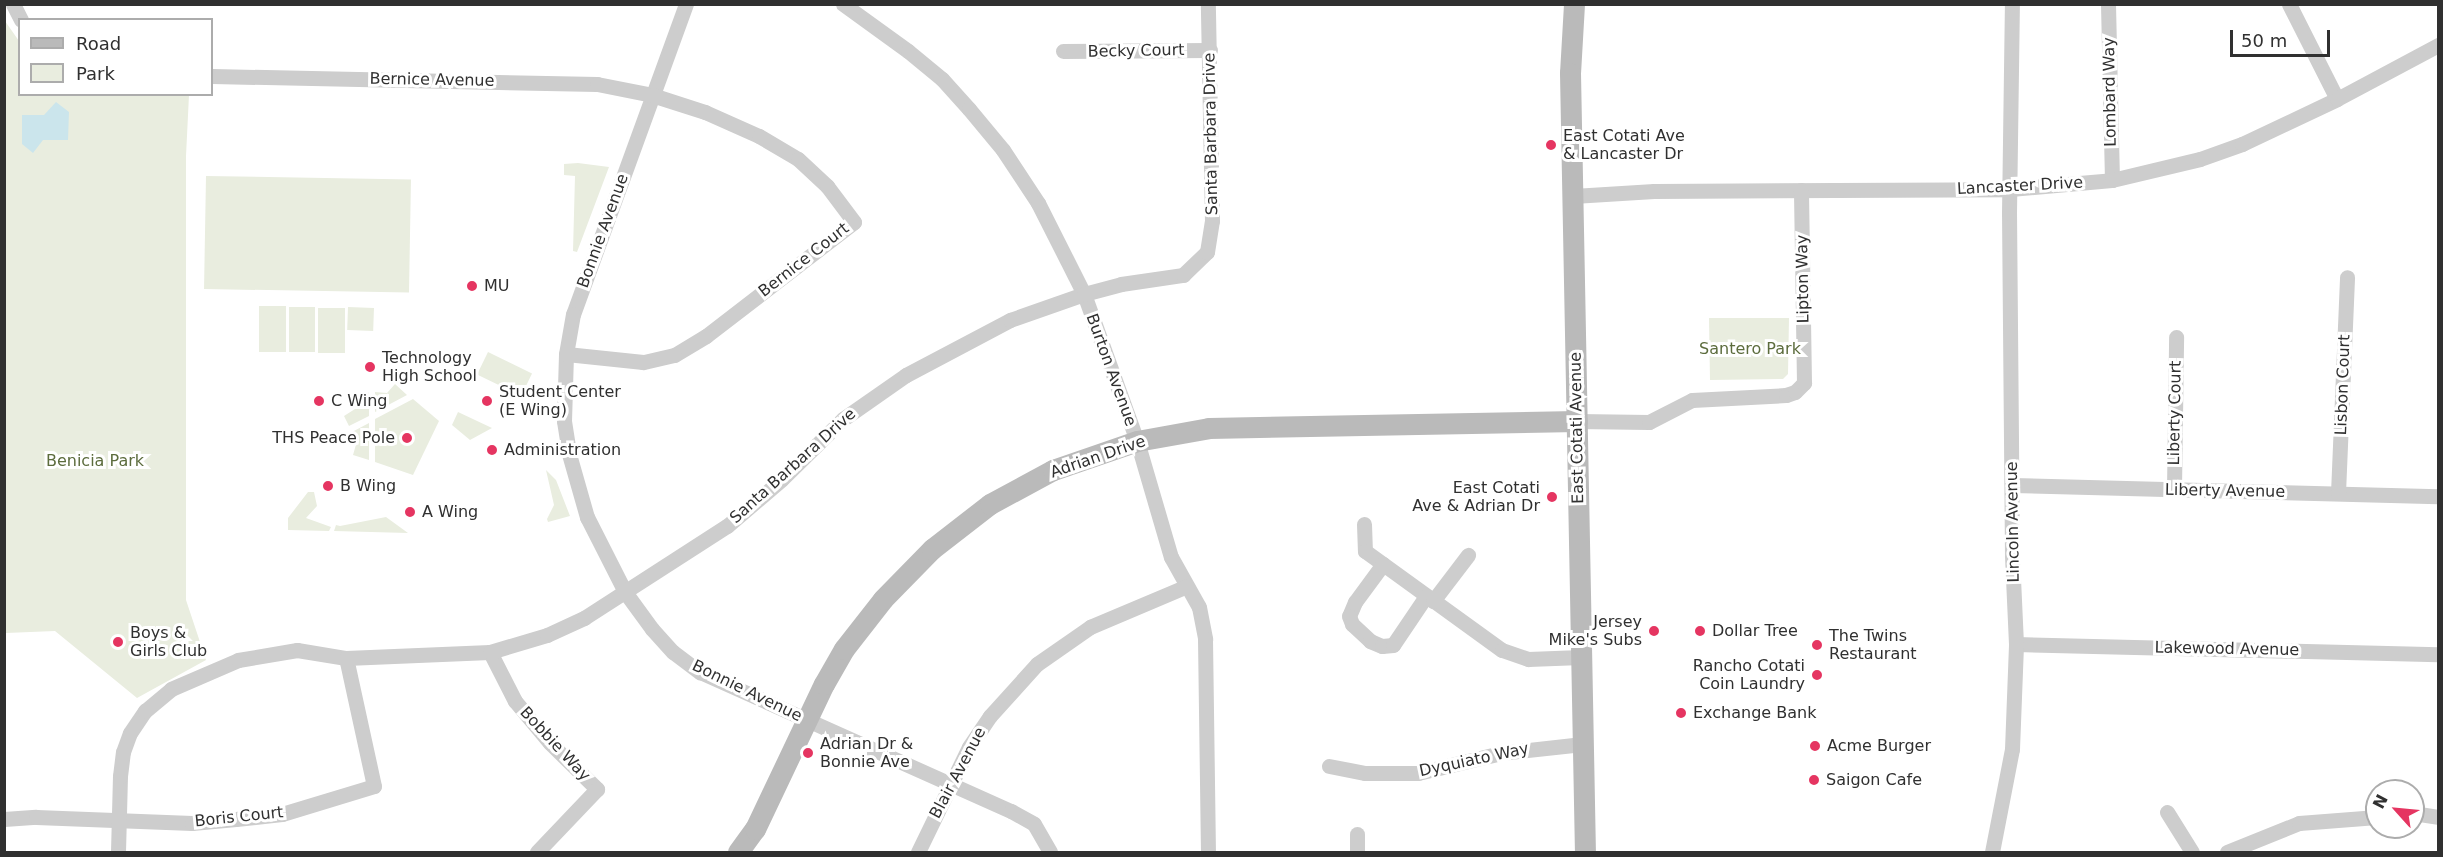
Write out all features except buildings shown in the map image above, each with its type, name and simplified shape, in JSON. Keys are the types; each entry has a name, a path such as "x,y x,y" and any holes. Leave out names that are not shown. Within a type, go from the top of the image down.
{"street":[{"path":"14,4 20,18"},
{"name":"Bonnie Avenue","path":"686,4 573,314 566,354 564,421 576,485 586,518 625,592 659,637 673,652 699,672 951,782 1034,824 1050,852"},
{"name":"Burton Avenue","path":"843,4 917,58 942,79 969,109 1003,150 1038,203 1084,294 1137,441 1171,557 1198,607 1204,639 1208,852"},
{"name":"Santa Barbara Drive","path":"118,852 123,752 130,733 145,711 171,689 238,660 297,650 346,658 490,652 547,635 584,618 727,526 782,479 843,419 906,375 1010,320 1084,294 1121,285 1183,275 1206,252 1212,221 1208,4"},
{"name":"East Cotati Avenue","path":"1574,4 1570,73 1585,852"},
{"name":"Lincoln Avenue","path":"1992,852 2012,748 2016,644 2012,485 2010,189 2012,4"},
{"name":"Lombard Way","path":"2108,4 2112,180"},
{"path":"2289,4 2337,99"},
{"name":"Lancaster Drive","path":"1573,196 1654,191 2010,189 2112,180 2222,152 2337,99 2439,45"},
{"name":"Becky Court","path":"1063,51 1210,50"},
{"name":"Bernice Avenue","path":"213,76 597,84 652,95"},
{"name":"Bernice Court","path":"566,354 643,362 674,355 706,336 854,222 827,186 798,159 759,136 705,111 652,95"},
{"name":"Lipton Way","path":"1577,421 1649,422 1692,400 1786,395 1795,392 1804,383 1801,190"},
{"name":"Lisbon Court","path":"2338,494 2347,277"},
{"name":"Liberty Court","path":"2174,489 2176,337"},
{"name":"Adrian Drive","path":"738,852 754,828 806,720 844,649 883,599 932,549 990,504 1053,470 1137,441 1209,428 1577,421"},
{"name":"Liberty Avenue","path":"2012,485 2439,496"},
{"path":"1364,524 1365,551 1516,657 1528,659 1581,657"},
{"path":"1383,564 1355,602 1349,616 1352,624 1370,641 1382,646 1393,645 1468,555"},
{"name":"Blair Avenue","path":"918,852 969,747 990,716 1037,664 1090,627 1187,586"},
{"name":"Lakewood Avenue","path":"2016,644 2439,654"},
{"name":"Bobbie Way","path":"490,652 515,701 550,743 597,789 537,852"},
{"name":"Boris Court","path":"4,819 36,817 192,823 282,814 374,786 346,658"},
{"name":"Dyquiato Way","path":"1329,766 1365,773 1418,773 1501,753 1583,744"},
{"path":"2167,812 2192,852"},
{"path":"2227,852 2299,823 2365,818"},
{"path":"1357,834 1357,852"}],"green space":[{"name":"Benicia Park","path":"5,21 18,40 18,96 189,96 186,156 186,600 206,660 137,698 55,631 6,633"},
{"path":"578,163 609,167 577,252 573,251 575,176 564,175 564,164"},
{"path":"206,176 411,180 409,293 204,289"},
{"path":"259,306 286,306 286,352 259,352"},
{"path":"289,307 315,307 315,352 289,352"},
{"path":"348,307 374,308 373,331 347,330"},
{"path":"318,308 345,308 345,353 318,353"},
{"name":"Santero Park","path":"1709,318 1789,318 1788,374 1783,379 1710,380"},
{"path":"488,352 532,373 521,396 477,374"},
{"path":"395,384 407,395 375,412 375,392 387,393"},
{"path":"358,392 369,392 369,416 349,426 344,416 355,409"},
{"path":"413,399 439,421 413,475 375,462 375,419"},
{"path":"458,412 492,428 470,440 452,425"},
{"path":"369,423 369,460 353,455 357,441 352,432"},
{"path":"546,470 556,480 570,516 548,522 547,519 554,505"},
{"path":"308,492 314,492 317,506 306,518 331,527 329,531 288,530 288,518"},
{"path":"386,517 408,533 334,531 336,525"}],"water":[{"path":"56,102 69,112 68,140 43,140 33,153 22,144 22,115 44,115"}],"place":[{"name":"East Cotati Ave & Lancaster Dr","path":"1551,145"},
{"name":"MU","path":"472,286"},
{"name":"Technology High School","path":"370,367"},
{"name":"C Wing","path":"319,401"},
{"name":"Student Center (E Wing)","path":"487,401"},
{"name":"THS Peace Pole","path":"407,438"},
{"name":"Administration","path":"492,450"},
{"name":"B Wing","path":"328,486"},
{"name":"East Cotati Ave & Adrian Dr","path":"1552,497"},
{"name":"A Wing","path":"410,512"},
{"name":"Jersey Mike's Subs","path":"1654,631"},
{"name":"Dollar Tree","path":"1700,631"},
{"name":"Boys & Girls Club","path":"118,642"},
{"name":"The Twins Restaurant","path":"1817,645"},
{"name":"Rancho Cotati Coin Laundry","path":"1817,675"},
{"name":"Exchange Bank","path":"1681,713"},
{"name":"Acme Burger","path":"1815,746"},
{"name":"Adrian Dr & Bonnie Ave","path":"808,753"},
{"name":"Saigon Cafe","path":"1814,780"}]}
